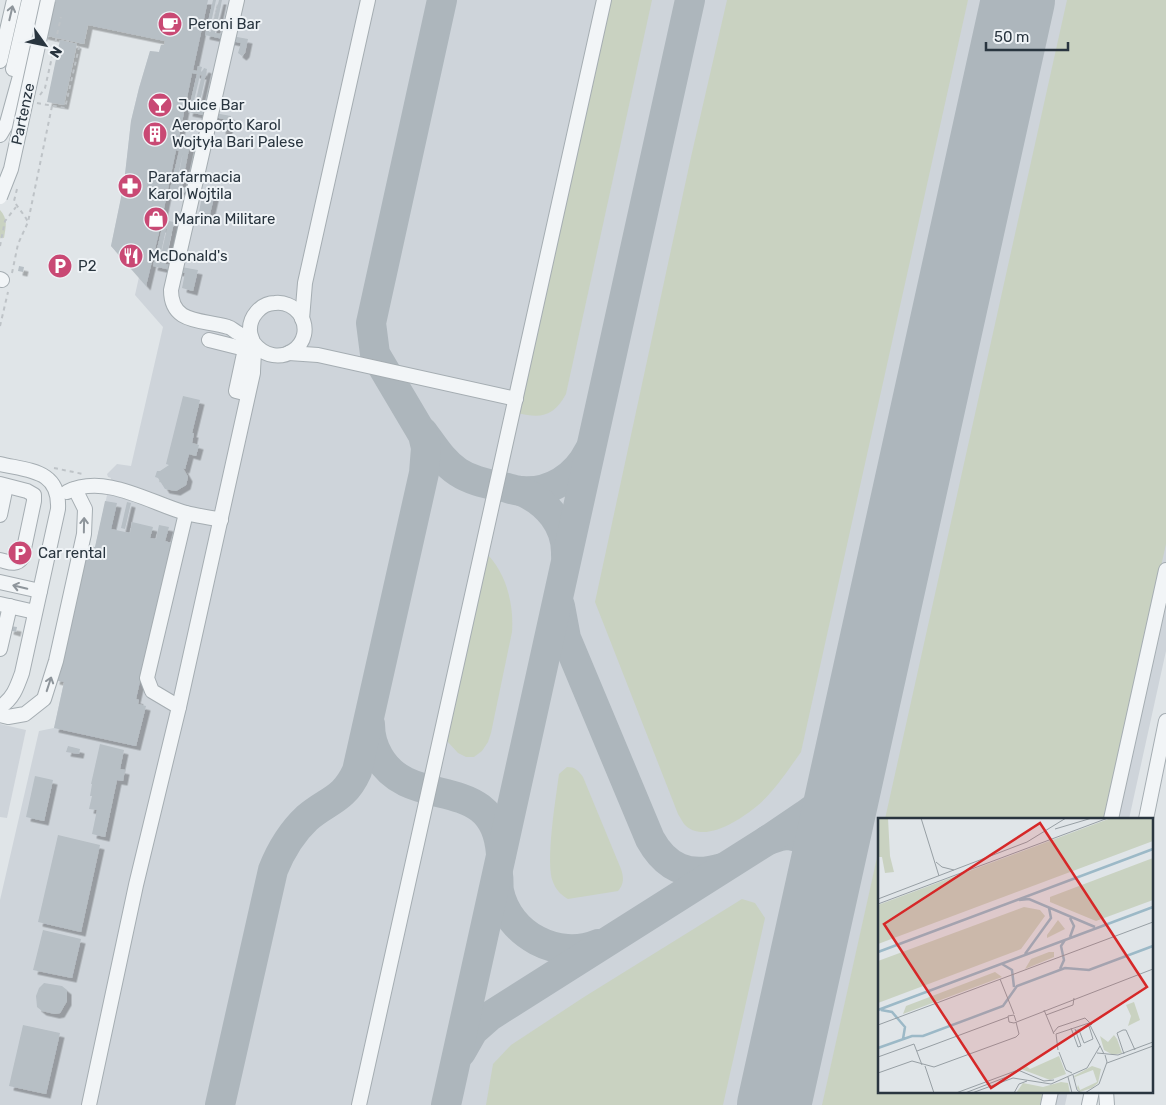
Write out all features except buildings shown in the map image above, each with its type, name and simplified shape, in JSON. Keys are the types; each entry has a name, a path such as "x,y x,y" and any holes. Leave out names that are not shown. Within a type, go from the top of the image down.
{"street":[{"path":"0,61 14,0"},
{"path":"1,133 29,0"},
{"path":"1,133 7,123 40,0"},
{"name":"Partenze","path":"6,202 11,169 48,0"},
{"path":"238,0 171,290 173,304 181,315 188,318 230,327 252,341 258,349 272,356 289,354 318,355 516,399"},
{"path":"289,354 299,345 302,339 305,283 368,0"},
{"path":"359,1105 604,0"},
{"path":"286,304 305,283"},
{"path":"89,1105 136,886 179,707 253,373 250,325 263,306 270,303 286,304 292,307 302,319"},
{"path":"230,327 253,318"},
{"path":"302,339 304,347 318,355"},
{"path":"209,340 245,349 236,391 248,394"},
{"path":"253,373 272,356"},
{"path":"0,464 48,478 57,490 59,498 18,685 8,701 0,707"},
{"path":"0,515 3,485 27,491 34,496 22,558 19,562 15,563 0,560"},
{"path":"59,498 75,489 94,487 132,492 186,513 221,520"},
{"path":"0,715 8,717 25,714 44,699 56,662 84,534 85,509 75,489"},
{"path":"179,707 152,691 147,678 186,513"},
{"path":"1111,818 1166,570"},
{"path":"0,582 40,591"},
{"path":"0,649 5,605 35,612"},
{"path":"1146,818 1166,721"},
{"path":"1048,1105 1051,1092"},
{"path":"1089,1105 1092,1092"},
{"path":"1099,1105 1100,1092"},
{"path":"1106,1092 1107,1105"}],"path":[{"path":"40,95 45,88 61,17"},
{"path":"36,103 65,108 80,43"},
{"path":"28,222 52,106"},
{"path":"0,246 6,221 6,202"},
{"path":"48,466 84,474"}],"shaded area":[{"path":"66,0 1166,0 1166,651 1129,818 878,818 878,1092 1068,1092 1065,1105 0,1105 0,900 39,731 54,728 64,683 55,680 95,547 111,478 107,474 117,464 131,466 163,327 135,295 139,277 111,246 124,184 131,121 139,88 150,51 159,52 161,45 164,45 165,41 88,25"},
{"path":"0,724 26,730 7,818 0,817"}],"green space":[{"path":"610,0 652,0 566,394 552,411 534,416 526,415 518,413"},
{"path":"727,0 968,0 801,752 775,788 757,806 741,818 721,828 701,832 692,830 684,824 678,814 595,602 691,157"},
{"path":"1067,0 1166,0 1166,544 1105,818 885,818"},
{"path":"0,210 6,223 4,238 1,237 0,239"},
{"path":"488,555 500,572 508,591 512,612 512,632 488,742 482,751 474,757 466,757 458,753 447,741"},
{"path":"567,767 576,769 583,777 621,869 623,881 618,891 568,899 559,892 553,882 550,860 554,813 559,774"},
{"path":"878,853 878,1092 1045,1092 1042,1105 822,1105"},
{"path":"742,899 755,903 765,918 723,1105 486,1105 493,1064 511,1045 584,997"}],"taxiway":[{"path":"220,1105 273,870 283,849 296,830 307,818 341,794 352,781 357,771 424,473 426,448 423,435 375,354 371,323 442,0"},
{"path":"446,1105 690,0"},
{"path":"423,432 443,459 458,472 477,481 520,491 542,490 561,482 577,469 589,451"},
{"path":"521,491 539,501 554,516 563,534 566,555"},
{"path":"560,606 566,638 650,839 656,849 671,864 689,871 699,872 722,868"},
{"path":"370,724 371,737 375,749 393,774 411,784 468,801 484,811 495,828 501,854"},
{"path":"461,1052 473,1031 490,1016 768,840 820,804 843,772 852,750"},
{"path":"768,840 788,835 805,841 816,854 822,887"},
{"path":"498,875 499,891 504,907 524,932 551,946 567,949 583,948 598,944"}],"runway":[{"path":"774,1105 1018,0"}],"place":[{"name":"Peroni Bar","path":"170,24"},
{"name":"Juice Bar","path":"160,105"},
{"name":"Aeroporto Karol Wojtyła Bari Palese","path":"155,134"},
{"name":"Parafarmacia Karol Wojtila","path":"130,186"},
{"name":"Marina Militare","path":"156,219"},
{"name":"McDonald's","path":"131,256"},
{"name":"P2","path":"60,266"},
{"name":"Car rental","path":"20,553"}]}
